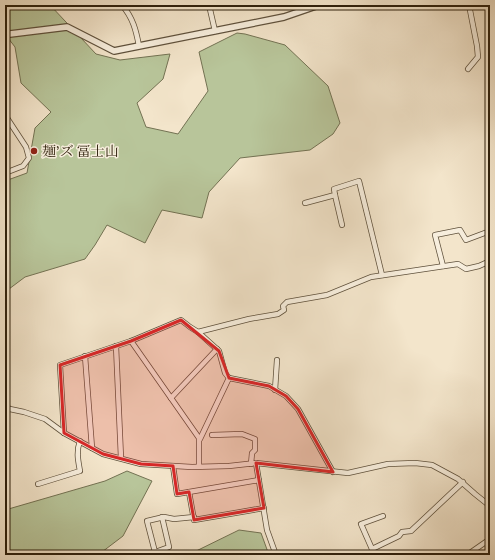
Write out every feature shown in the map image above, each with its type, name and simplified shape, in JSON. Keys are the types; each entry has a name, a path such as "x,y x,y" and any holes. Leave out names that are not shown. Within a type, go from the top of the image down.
{"street":[{"path":"122,5 134,24 139,46"},
{"path":"209,5 215,31"},
{"path":"5,33 10,34 67,27 114,51 284,17 319,5"},
{"path":"468,69 478,56 469,5"},
{"path":"5,115 26,146 29,158 23,166 5,173"},
{"path":"342,225 334,189 359,181 382,275"},
{"path":"305,203 335,195"},
{"path":"443,266 435,235 460,230 466,240 490,231"},
{"path":"198,332 249,319 278,314 284,310 283,306 287,302 327,295 370,277 458,264 466,269 479,266 490,261"},
{"path":"64,433 60,365 131,341 181,320 198,332 219,351 225,373 229,378 269,386 286,396 298,409 333,472"},
{"path":"131,341 200,439"},
{"path":"116,346 120,458"},
{"path":"171,398 217,349"},
{"path":"85,356 92,448"},
{"path":"275,390 277,360"},
{"path":"199,466 200,439 229,378"},
{"path":"5,397 6,409 24,412 45,419 64,433 103,454 141,464 173,466 229,466 254,464 348,473 388,464 415,463 432,465 463,482 490,506"},
{"path":"212,435 242,434 255,439 255,450 252,453 259,480 267,530 276,555"},
{"path":"38,484 80,471 78,447 80,441"},
{"path":"173,466 177,494 259,480"},
{"path":"372,549 400,536 402,532 411,531 463,482"},
{"path":"189,492 194,520 264,508"},
{"path":"372,555 372,549 361,524 383,516"},
{"path":"155,552 147,521 162,517 174,519 194,517"},
{"path":"147,555 169,547 162,517"},
{"path":"467,555 490,539"}],"highlighted area":[{"path":"181,320 219,351 229,378 269,386 286,396 298,409 333,472 256,463 264,508 194,520 189,492 177,494 173,466 141,464 103,454 64,433 60,365 131,341"}],"green space":[{"path":"5,5 50,5 96,54 120,60 170,54 163,79 137,103 146,127 178,134 208,91 199,52 237,33 285,45 328,86 340,123 333,134 310,150 240,158 209,192 202,218 162,210 145,243 107,225 85,259 25,277 5,292 5,181 27,173 35,128 51,112 21,83 15,47 5,34"},
{"path":"127,471 152,481 123,536 98,555 5,555 5,510 105,481"},
{"path":"239,530 261,533 269,555 188,555"}],"place":[{"name":"麺'ズ 冨士山","path":"34,151"}]}
